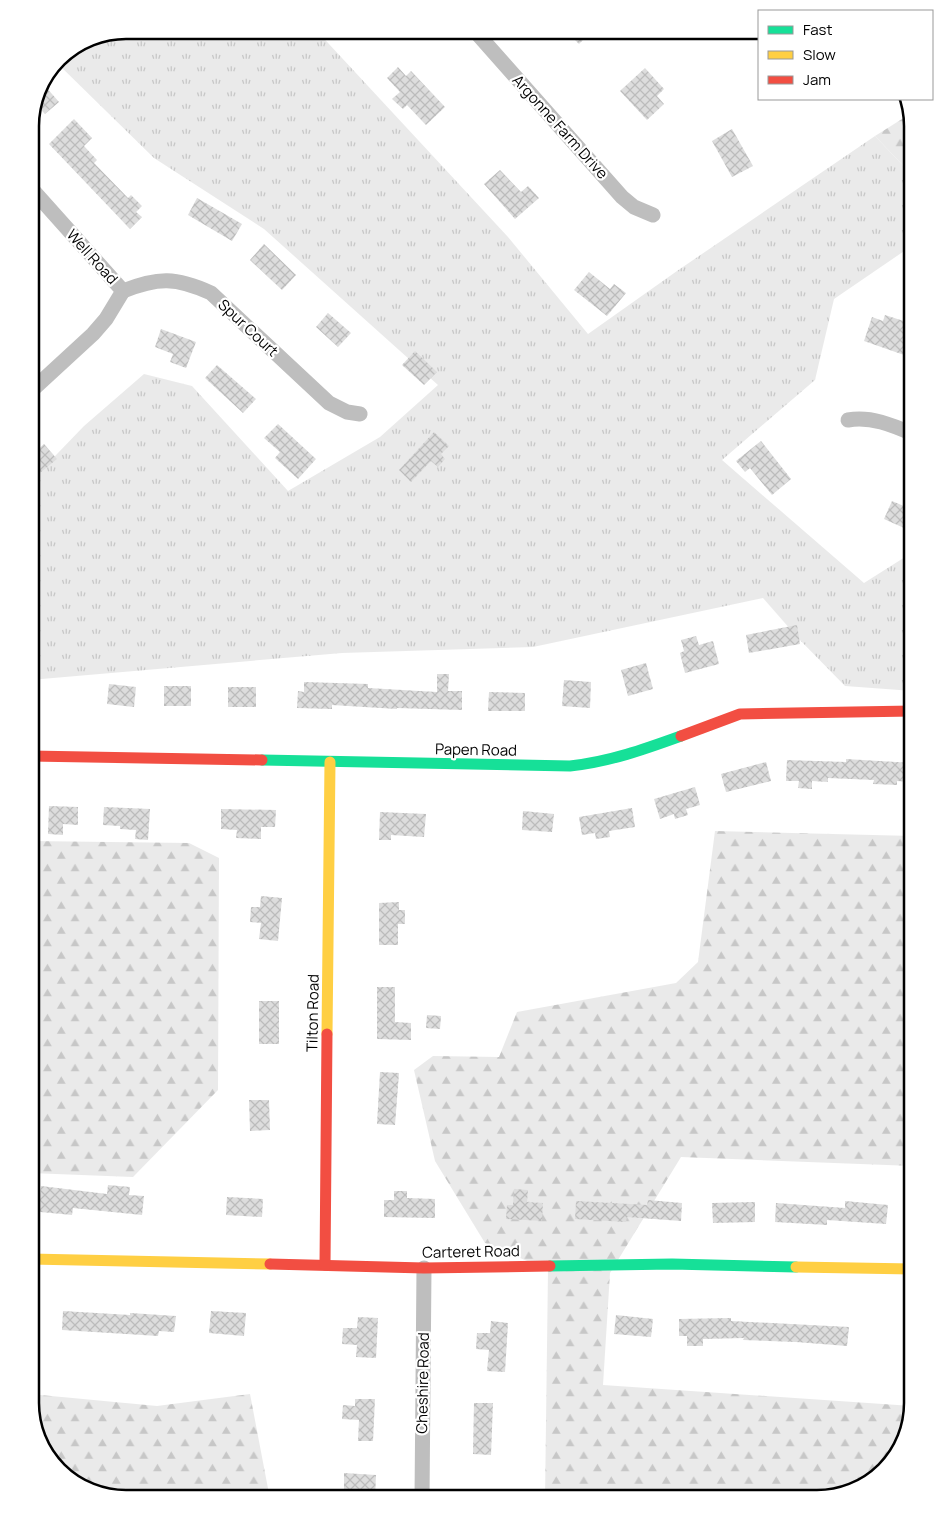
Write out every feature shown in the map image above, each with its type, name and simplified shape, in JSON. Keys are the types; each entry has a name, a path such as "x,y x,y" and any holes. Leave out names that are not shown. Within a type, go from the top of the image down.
{"street":[{"name":"Argonne Farm Drive","path":"482,39 622,197 634,206 653,215"},
{"name":"Well Road","path":"39,197 123,291 106,319 93,334 39,384"},
{"name":"Spur Court","path":"123,291 142,283 161,280 181,282 211,293 329,403 346,412 360,414"},
{"path":"848,420 862,418 890,424 904,430"},
{"name":"Papen Road","path":"39,756 570,766 592,764 643,750 740,714 904,711"},
{"name":"Tilton Road","path":"325,1265 330,762"},
{"name":"Carteret Road","path":"39,1259 424,1268 672,1264 904,1269"},
{"name":"Cheshire Road","path":"422,1490 424,1268"}],"green space":[{"path":"324,39 508,237 588,334 875,136 904,167 904,251 834,299 815,380 722,460 864,583 904,558 904,690 845,686 798,638 763,598 533,647 342,653 39,679 39,473 84,426 144,374 192,386 288,491 380,437 438,385 264,229 154,158 62,68 68,60 92,45 108,40"},
{"path":"904,118 904,167 875,136"},
{"path":"715,831 904,836 904,1166 681,1157 610,1273 603,1385 904,1405 900,1432 890,1452 875,1469 846,1486 835,1489 545,1490 548,1270 485,1243 435,1161 414,1070 433,1056 499,1057 517,1012 676,983 698,962"},
{"path":"39,841 189,843 219,858 218,1090 133,1177 39,1173"},
{"path":"250,1394 268,1490 120,1490 97,1486 77,1476 60,1461 48,1442 39,1415 39,1395 157,1406"}],"building":[{"path":"574,39 584,39 579,44"},
{"path":"398,67 406,76 411,71 445,107 426,125 407,105 403,109 392,99 400,92 387,78"},
{"path":"645,68 664,89 657,96 664,104 647,120 620,91"},
{"path":"47,89 59,102 45,114 41,109"},
{"path":"74,119 92,138 84,146 97,160 94,163 128,198 131,195 142,206 136,212 142,217 130,229 49,144"},
{"path":"732,129 753,166 732,177 712,141"},
{"path":"500,170 521,192 528,186 539,198 515,219 484,184"},
{"path":"197,198 242,224 232,241 188,215"},
{"path":"264,244 296,275 282,290 250,260"},
{"path":"589,272 610,289 614,284 626,293 607,316 574,290"},
{"path":"328,313 351,333 338,347 316,327"},
{"path":"885,315 904,321 904,355 864,341 872,317 883,321"},
{"path":"161,329 196,342 186,368 170,362 173,354 155,347"},
{"path":"415,351 437,372 424,385 402,365"},
{"path":"217,365 256,399 243,413 205,378"},
{"path":"278,424 316,459 298,479 275,458 280,452 264,438"},
{"path":"434,432 449,446 441,454 445,459 438,467 431,461 411,482 399,470"},
{"path":"761,441 791,479 772,495 750,468 745,472 736,461"},
{"path":"44,444 57,459 39,474 39,448"},
{"path":"892,501 904,506 904,528 884,519"},
{"path":"797,625 800,644 749,653 746,635"},
{"path":"696,636 699,645 713,641 719,664 685,673 680,653 684,651 681,640"},
{"path":"646,663 653,689 628,696 621,670"},
{"path":"437,674 449,674 448,691 462,691 462,710 332,705 332,709 297,708 298,691 304,692 304,682 368,684 368,688 437,692"},
{"path":"564,680 591,682 590,708 562,706"},
{"path":"109,684 136,687 134,707 107,704"},
{"path":"164,686 191,686 191,706 164,706"},
{"path":"228,687 256,687 256,707 228,707"},
{"path":"489,692 525,693 525,711 488,711"},
{"path":"846,759 904,762 904,781 897,781 897,785 873,784 874,780 828,778 828,782 812,781 812,789 798,788 799,781 786,781 787,760 846,762"},
{"path":"766,762 771,781 726,792 721,774"},
{"path":"695,787 700,805 686,809 688,815 675,819 674,814 660,819 654,799"},
{"path":"49,806 78,807 78,825 63,824 63,835 48,834"},
{"path":"104,807 150,809 148,840 135,839 136,830 120,829 120,826 103,825"},
{"path":"632,808 635,827 609,831 610,837 596,839 595,833 582,835 579,817"},
{"path":"221,809 276,810 275,827 261,827 261,839 236,838 237,830 221,829"},
{"path":"523,811 554,814 552,832 522,830"},
{"path":"380,812 426,814 424,837 391,835 391,840 379,840"},
{"path":"261,896 282,898 278,941 259,939 261,923 250,922 251,907 260,907"},
{"path":"399,902 399,910 405,910 405,924 398,924 398,945 379,945 379,903"},
{"path":"377,987 395,987 395,1022 411,1023 411,1040 377,1039"},
{"path":"259,1001 279,1001 279,1044 259,1044"},
{"path":"427,1015 441,1016 440,1029 426,1028"},
{"path":"380,1072 399,1073 395,1125 377,1124"},
{"path":"249,1100 269,1100 270,1130 250,1131"},
{"path":"108,1185 130,1187 129,1195 144,1196 142,1215 73,1208 72,1215 39,1212 41,1186 107,1194"},
{"path":"514,1189 528,1190 527,1202 543,1203 542,1221 506,1219 507,1205 513,1205"},
{"path":"394,1191 407,1191 407,1198 435,1199 435,1218 384,1217 384,1200 394,1200"},
{"path":"227,1197 263,1199 262,1217 226,1215"},
{"path":"648,1200 682,1203 681,1221 627,1217 626,1222 575,1219 576,1201 647,1205"},
{"path":"845,1201 888,1205 886,1224 827,1220 827,1225 775,1222 776,1203 845,1208"},
{"path":"755,1202 755,1222 713,1223 712,1203"},
{"path":"63,1311 176,1316 174,1332 159,1331 158,1336 62,1330"},
{"path":"211,1311 246,1313 244,1336 209,1333"},
{"path":"616,1315 653,1319 651,1337 614,1334"},
{"path":"358,1317 378,1318 376,1358 356,1357 357,1345 342,1344 343,1328 357,1328"},
{"path":"731,1318 731,1321 849,1327 847,1346 743,1340 744,1338 703,1339 703,1346 687,1346 687,1336 679,1336 679,1319"},
{"path":"491,1321 508,1323 505,1372 487,1371 489,1350 476,1349 477,1333 490,1333"},
{"path":"355,1399 375,1399 373,1441 358,1441 359,1420 342,1419 343,1405 355,1406"},
{"path":"474,1403 493,1403 491,1455 473,1454"},
{"path":"344,1473 376,1475 375,1490 344,1490"}],"traffic: fast":[{"path":"262,760 570,766 613,758 681,736"},
{"path":"550,1266 672,1264 796,1267"}],"traffic: slow":[{"path":"327,1034 330,762"},
{"path":"39,1259 270,1264"},
{"path":"796,1267 904,1269"}],"traffic: jam":[{"path":"681,736 740,714 904,711"},
{"path":"39,756 262,760"},
{"path":"325,1265 327,1034"},
{"path":"270,1264 424,1268 550,1266"}]}
